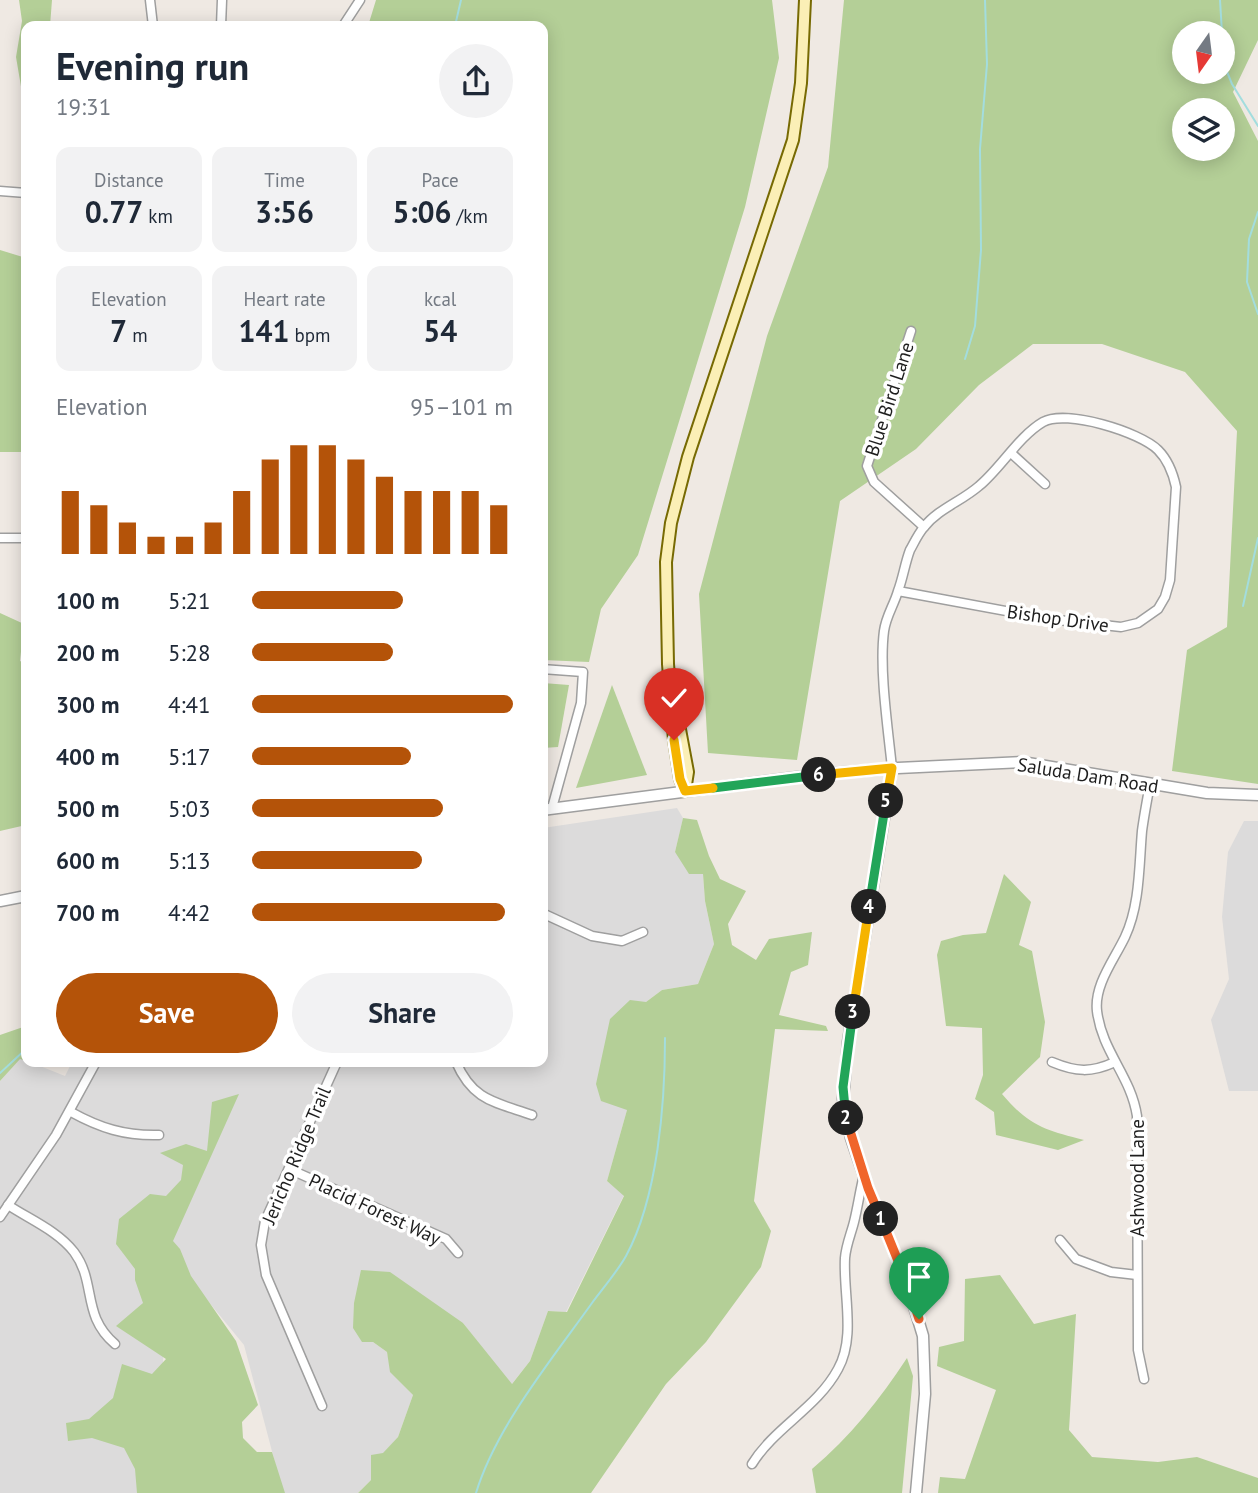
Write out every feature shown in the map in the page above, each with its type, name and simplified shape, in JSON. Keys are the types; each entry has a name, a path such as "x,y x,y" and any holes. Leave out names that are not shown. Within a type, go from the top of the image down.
{"main road":[{"path":"685,791 688,772 672,701 666,605 666,562 671,523 688,457 793,140 801,83 805,0"}],"street":[{"path":"150,0 152,21"},
{"path":"221,21 222,0"},
{"path":"346,21 360,0"},
{"path":"0,191 21,193"},
{"name":"Blue Bird Lane","path":"911,331 867,466 874,482 924,527"},
{"name":"Bishop Drive","path":"892,768 884,631 889,609 898,591 911,550 924,527 980,486 1042,422 1063,418 1080,420 1125,432 1156,448 1166,460 1176,487 1170,580 1166,597 1158,609 1138,623 1121,627 1049,619 898,591"},
{"path":"1011,453 1045,484"},
{"path":"0,538 21,538"},
{"path":"548,669 583,672 581,703 548,806"},
{"name":"Saluda Dam Road","path":"548,809 821,774 1022,762 1207,793 1258,794"},
{"path":"892,768 843,1087 846,1115 864,1175 907,1283 923,1336 925,1394 916,1493"},
{"name":"Ashwood Lane","path":"1144,1378 1138,1350 1137,1116 1127,1080 1115,1062 1101,1028 1097,1009 1098,995 1127,933 1135,901 1142,828 1150,784"},
{"path":"0,901 21,897"},
{"path":"548,916 592,936 622,941 643,932"},
{"path":"1052,1062 1080,1072 1097,1070 1115,1062"},
{"path":"0,1217 71,1112 94,1067"},
{"name":"Jericho Ridge Trail","path":"322,1406 266,1275 261,1245 265,1221 335,1067"},
{"path":"458,1067 465,1082 481,1096 533,1115"},
{"path":"71,1112 108,1130 123,1134 159,1135"},
{"name":"Placid Forest Way","path":"289,1169 446,1239 458,1253"},
{"path":"752,1464 775,1435 811,1405 839,1367 846,1346 846,1246 854,1223 864,1175"},
{"path":"8,1205 57,1236 74,1252 85,1277 95,1319 101,1332 116,1344"},
{"path":"1060,1240 1076,1259 1111,1272 1137,1275"}],"shaded area":[{"path":"677,808 683,818 675,852 703,874 705,901 714,944 698,984 662,990 646,1002 627,1110 607,1181 624,1195 566,1312 548,1311 530,1361 511,1385 463,1323 373,1342 387,1352 391,1372 413,1395 398,1437 383,1454 371,1480 358,1493 283,1493 244,1345 171,1256 153,1493 0,1493 0,1081 20,1058 21,1067 42,1067 65,1076 70,1067 548,1067 548,827"},
{"path":"1244,821 1258,821 1258,1091 1229,1091 1211,1020 1229,979 1222,917 1228,852"}],"green space":[{"path":"19,0 52,0 50,21 22,21"},
{"path":"376,0 772,0 779,58 745,207 638,555 601,609 589,662 548,660 548,21 370,21"},
{"path":"844,0 1258,0 1258,40 1233,92 1258,141 1258,784 1172,771 1187,650 1227,627 1237,431 1185,372 1102,344 1033,344 979,385 916,449 840,501 797,760 708,753 699,594 767,336 828,167"},
{"path":"21,27 21,86 16,57"},
{"path":"0,250 21,256 21,452 0,452"},
{"path":"0,613 21,623 21,826 0,831"},
{"path":"548,683 569,685 558,747 548,748"},
{"path":"612,685 647,775 576,788"},
{"path":"683,818 697,820 720,879 746,891 728,924 732,945 756,960 769,939 812,932 808,965 791,972 779,1015 826,1026 828,1031 775,1029 754,1201 771,1231 761,1267 706,1342 666,1384 591,1493 358,1493 371,1480 371,1455 383,1453 398,1437 413,1395 390,1372 387,1352 373,1342 362,1342 353,1328 354,1303 361,1270 390,1272 463,1323 512,1384 530,1361 548,1311 567,1312 624,1196 607,1181 627,1110 601,1101 596,1084 610,1019 630,1000 646,1002 662,990 698,984 714,944 705,901 703,874 689,874 675,852"},
{"path":"1004,874 1031,902 1019,945 1032,951 1045,1022 1040,1057 1002,1094 1038,1125 1084,1140 1058,1150 996,1135 994,1112 975,1099 983,1075 982,1028 946,1026 937,955 941,941 986,933"},
{"path":"21,1028 21,1059 0,1081 0,1035"},
{"path":"239,1094 173,1241 180,1249 191,1276 236,1341 258,1405 242,1422 243,1438 257,1452 272,1452 285,1493 137,1493 135,1469 124,1448 92,1438 68,1441 66,1423 89,1419 113,1398 122,1364 152,1374 166,1359 116,1326 143,1303 135,1280 135,1269 116,1244 119,1219 150,1194 166,1196 181,1180 183,1165 160,1153 186,1144 207,1151 212,1102"},
{"path":"1000,1275 1034,1324 1076,1314 1069,1430 1092,1457 1158,1462 1197,1457 1258,1478 1258,1493 938,1493 940,1477 965,1479 996,1390 937,1366 939,1347 964,1341 965,1279"},
{"path":"907,1358 913,1376 902,1493 816,1493 812,1469 864,1417"}],"waterway":[{"path":"456,21 461,0"},
{"path":"965,359 975,326 981,250 980,149 987,64 985,0"},
{"path":"1220,0 1221,21"},
{"path":"1232,84 1258,126"},
{"path":"1258,212 1249,239 1247,282 1258,314"},
{"path":"1243,606 1258,538"},
{"path":"476,1493 485,1468 511,1419 543,1370 618,1268 637,1232 646,1206 658,1149 665,1038"},
{"path":"0,1073 21,1054"}],"route":[{"path":"674,740 680,779 685,791 892,768 848,1042 843,1098 851,1138 868,1188 919,1319"}]}
